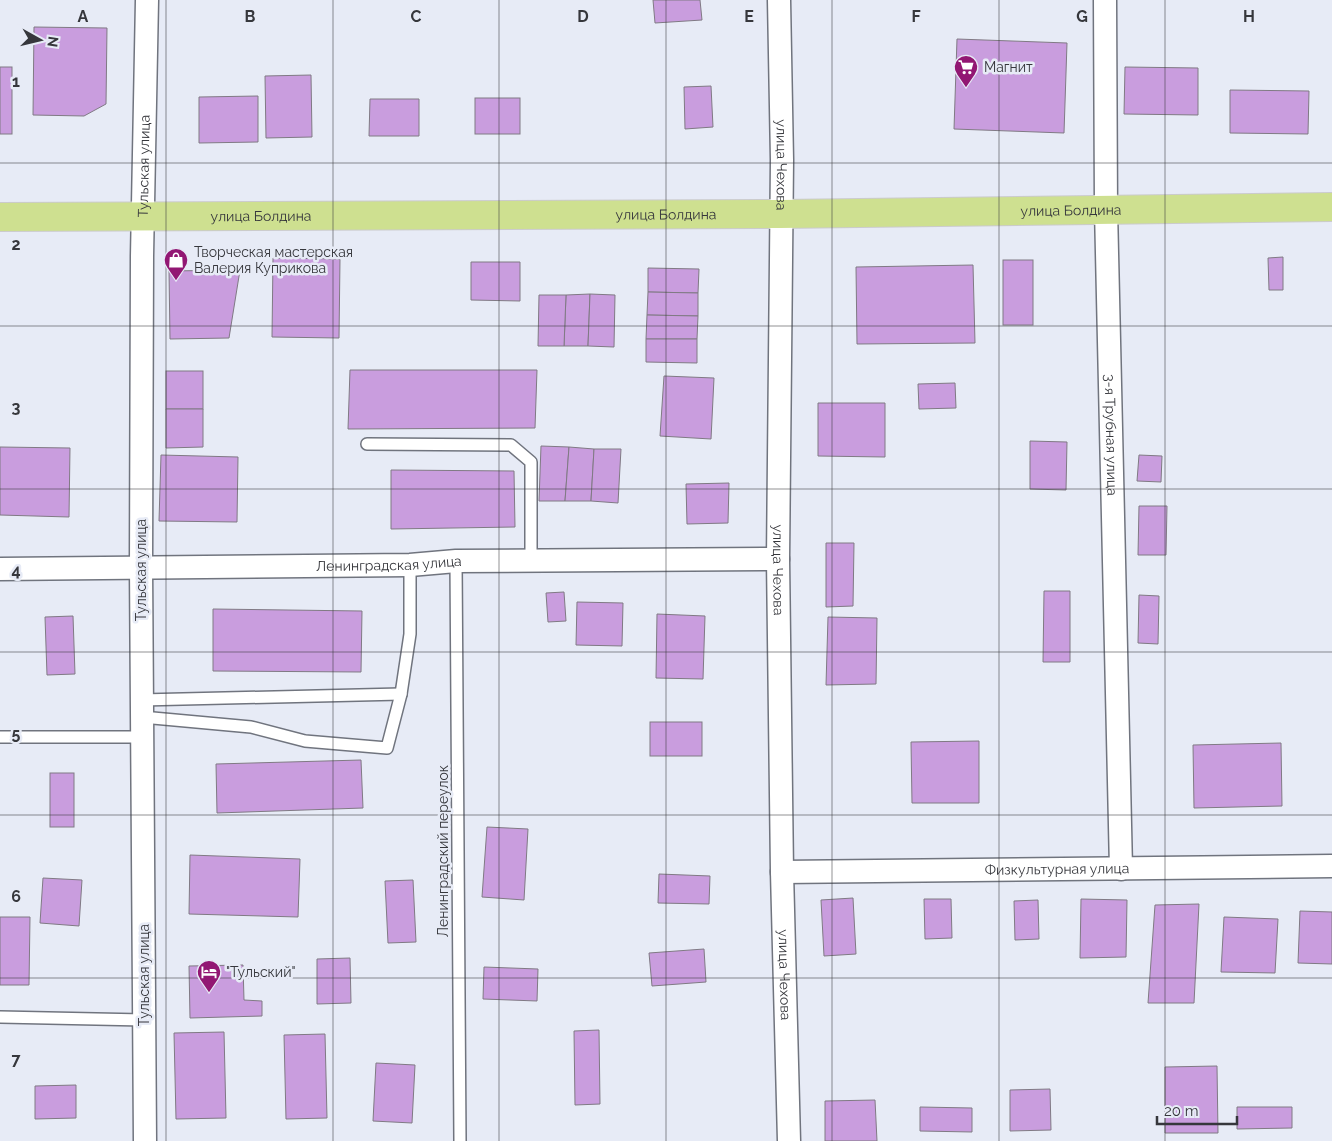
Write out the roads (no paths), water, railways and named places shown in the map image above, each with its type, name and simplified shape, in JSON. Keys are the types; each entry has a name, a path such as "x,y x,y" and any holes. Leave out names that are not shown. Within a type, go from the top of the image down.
{"main road":[{"name":"улица Болдина","path":"0,217 780,214 1332,207"}],"street":[{"name":"Тульская улица","path":"145,1141 141,567 142,216 147,0"},
{"name":"улица Чехова","path":"779,0 782,160 778,559 782,872 789,1141"},
{"name":"3-я Трубная улица","path":"1105,0 1106,209 1121,869"},
{"name":"Ленинградская улица","path":"0,569 410,565 456,561 531,560 778,559"},
{"name":"Физкультурная улица","path":"782,872 1332,866"}],"lane":[{"path":"367,444 511,446 531,462 531,560"},
{"name":"Ленинградский переулок","path":"456,561 460,1141"},
{"path":"142,718 251,727 305,741 387,748 401,694 410,634 410,565"},
{"path":"0,737 142,718 401,694"},
{"path":"0,1017 144,1020"}],"place":[{"name":"Магнит","path":"966,88"},
{"name":"Творческая мастерская Валерия Куприкова","path":"176,281"},
{"name":"\"Тульский\"","path":"209,993"}]}
